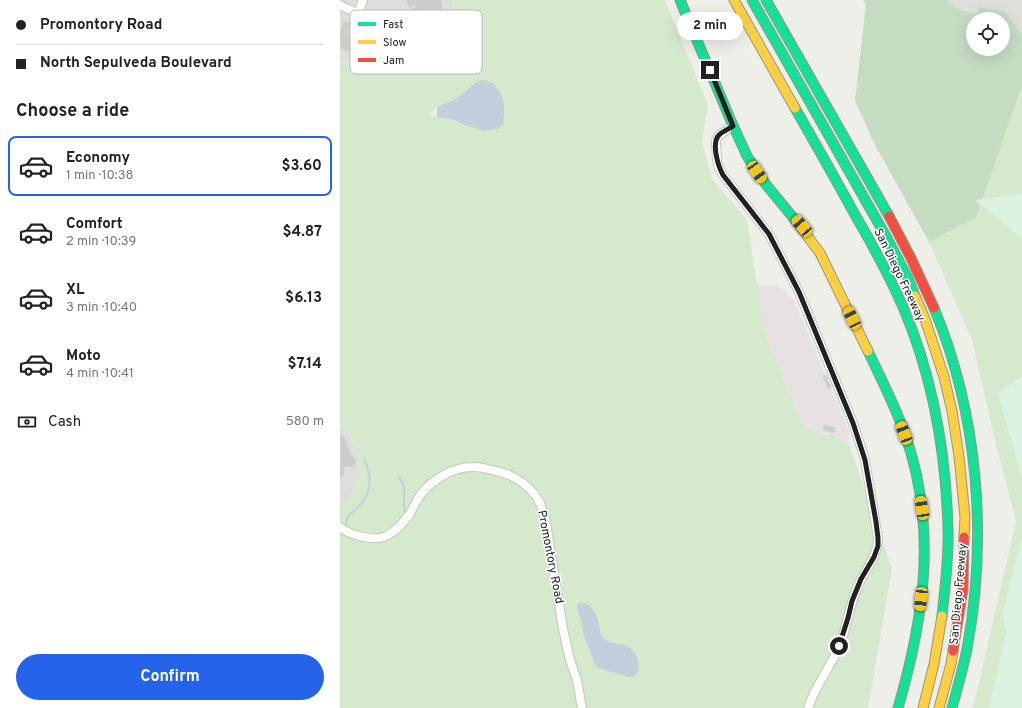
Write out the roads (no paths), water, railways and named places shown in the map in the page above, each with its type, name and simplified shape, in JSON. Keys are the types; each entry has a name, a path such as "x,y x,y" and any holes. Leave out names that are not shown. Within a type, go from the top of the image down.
{"main road":[{"path":"680,0 744,149 772,193 802,226 820,253 887,392 910,449 922,508 925,551 917,633 898,708"},
{"name":"San Diego Freeway","path":"734,0 884,266 898,294 909,322 929,381 945,467 949,522 949,550 948,573 941,627 923,708"},
{"path":"743,0 887,255 910,304 925,344 938,386 952,456 957,535 956,574 948,643 931,708"},
{"path":"752,0 908,278 925,319 944,377 952,411 959,456 965,525 961,604 951,664 939,708"},
{"name":"San Diego Freeway","path":"766,0 914,262 939,320 958,383 965,413 976,494 976,548 970,628 963,668 952,708"}],"street":[{"path":"359,10 363,0"},
{"path":"340,5 351,10"},
{"path":"733,126 718,136 716,141 719,168 769,234 799,292 853,423 860,444 865,460 878,538 878,546 874,557 861,579 852,601 839,646 815,690 808,708"},
{"name":"Promontory Road","path":"340,527 349,532 362,536 375,538 386,536 409,515 421,494 431,484 448,472 464,468 480,468 506,473 522,482 538,500 545,517 563,629 570,660 577,680 582,708"}],"water":[{"path":"484,80 493,83 500,92 504,103 503,125 497,129 483,131 464,125 455,120 437,117 437,107 456,99 478,81"},
{"path":"579,603 585,603 591,607 598,619 600,633 607,641 626,646 634,652 638,660 639,667 638,673 633,677 604,670 595,665 583,633 581,620 577,609 577,605"}],"waterway":[{"path":"346,527 348,517 364,500 369,489 369,477 364,460"},
{"path":"398,476 404,487 404,510 406,514"}]}
